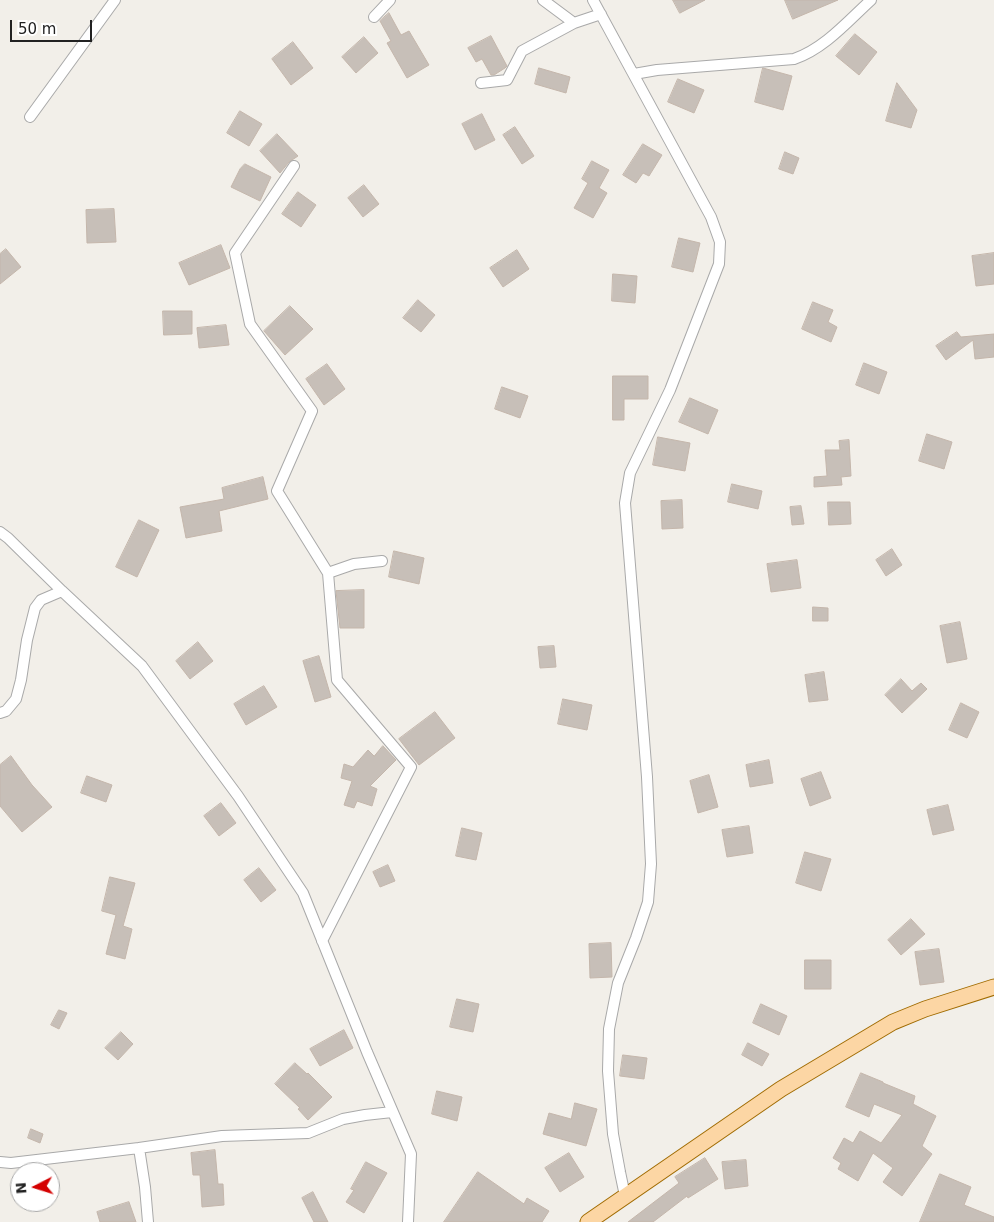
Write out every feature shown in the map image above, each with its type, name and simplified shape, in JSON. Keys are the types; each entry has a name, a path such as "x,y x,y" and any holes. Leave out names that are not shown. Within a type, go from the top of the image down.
{"main road":[{"path":"588,1222 781,1089 893,1022 925,1009 994,986"}],"street":[{"path":"30,117 115,0"},
{"path":"374,18 390,0"},
{"path":"543,0 574,23"},
{"path":"593,0 711,217 720,242 719,264 670,390 630,473 625,503 647,777 651,864 648,902 618,983 609,1029 608,1071 613,1134 625,1196"},
{"path":"634,74 657,70 794,59 806,55 819,47 871,0"},
{"path":"481,83 507,80 522,51 574,23 601,14"},
{"path":"294,166 235,253 250,324 312,412 276,490 328,573 337,680 411,767 322,941"},
{"path":"0,532 142,666 238,796 303,894 366,1052 411,1154 408,1222"},
{"path":"328,573 354,564 382,561"},
{"path":"0,713 6,711 16,699 35,608 41,600 62,591"},
{"path":"0,1162 11,1163 222,1136 308,1133 343,1119 392,1112"},
{"path":"139,1148 148,1222"}],"building":[{"path":"673,0 705,0 680,13"},
{"path":"785,0 838,0 793,19"},
{"path":"389,13 401,35 409,31 429,65 407,78 387,43 391,41 380,21"},
{"path":"855,34 877,52 859,75 836,56"},
{"path":"491,36 507,66 494,75 491,75 482,59 476,62 468,48"},
{"path":"364,37 378,53 356,73 342,57"},
{"path":"293,42 313,68 291,85 272,59"},
{"path":"539,68 570,77 566,93 535,84"},
{"path":"763,68 792,76 783,110 755,102"},
{"path":"678,79 704,90 694,113 668,102"},
{"path":"897,83 917,110 911,128 886,121"},
{"path":"240,111 262,124 249,146 227,133"},
{"path":"482,114 495,140 475,150 462,124"},
{"path":"515,127 534,156 522,164 503,135"},
{"path":"277,134 298,156 289,162 280,173 260,151"},
{"path":"643,144 662,155 649,176 643,173 636,183 623,175"},
{"path":"785,152 799,158 793,174 779,169"},
{"path":"592,161 609,170 599,188 607,193 593,218 574,208 588,183 582,179"},
{"path":"245,164 271,177 260,201 231,187 240,169"},
{"path":"364,185 379,204 363,217 348,198"},
{"path":"298,192 316,205 301,227 282,214"},
{"path":"114,209 116,242 87,243 86,210"},
{"path":"679,238 700,243 693,272 672,267"},
{"path":"221,245 230,268 189,285 179,263"},
{"path":"6,249 21,267 0,284 0,254"},
{"path":"517,250 529,269 503,287 490,268"},
{"path":"994,253 994,284 976,286 972,256"},
{"path":"613,274 637,276 635,303 612,301"},
{"path":"418,300 435,315 421,332 403,318"},
{"path":"813,302 833,310 828,322 837,327 831,342 802,329"},
{"path":"290,306 313,329 285,355 264,331"},
{"path":"163,311 192,311 192,334 164,335"},
{"path":"226,325 229,345 199,348 197,328"},
{"path":"957,332 961,337 994,334 994,357 975,359 973,340 946,360 936,346"},
{"path":"864,363 887,372 879,394 856,385"},
{"path":"327,364 345,389 324,405 306,379"},
{"path":"613,376 648,376 648,399 624,399 624,420 613,420"},
{"path":"502,387 528,396 520,418 495,409"},
{"path":"690,398 718,410 708,434 679,422"},
{"path":"927,434 952,442 944,469 919,461"},
{"path":"658,437 690,443 685,471 653,465"},
{"path":"849,440 851,476 841,477 842,485 814,487 814,477 827,476 825,450 840,450 839,441"},
{"path":"263,477 268,499 219,511 222,531 186,538 180,507 224,499 222,488"},
{"path":"732,484 762,491 758,509 728,502"},
{"path":"682,500 683,528 662,529 661,501"},
{"path":"828,502 850,502 851,524 829,525"},
{"path":"801,506 804,524 792,525 790,507"},
{"path":"139,520 159,530 137,577 116,567"},
{"path":"892,549 902,565 886,576 876,560"},
{"path":"394,551 424,558 419,584 389,577"},
{"path":"797,560 801,588 771,592 767,564"},
{"path":"364,590 364,628 340,628 336,591"},
{"path":"813,607 828,608 828,621 813,621"},
{"path":"960,622 967,659 947,663 940,626"},
{"path":"198,642 213,661 190,679 176,661"},
{"path":"554,646 556,667 540,668 538,647"},
{"path":"319,656 331,697 315,702 303,661"},
{"path":"824,672 828,700 809,702 805,675"},
{"path":"901,679 912,691 921,683 927,689 902,713 885,695"},
{"path":"264,686 277,707 246,725 234,704"},
{"path":"563,699 592,705 587,730 558,724"},
{"path":"961,703 979,712 967,738 949,730"},
{"path":"435,712 455,738 419,765 399,739"},
{"path":"383,746 396,760 370,786 377,789 372,806 357,801 354,808 344,805 352,781 341,778 344,764 353,767 368,750 374,756"},
{"path":"11,756 32,785 52,807 22,832 0,806 0,765"},
{"path":"769,760 773,783 750,787 746,765"},
{"path":"821,772 831,798 810,806 801,779"},
{"path":"709,775 718,807 698,813 690,781"},
{"path":"87,776 112,785 106,802 81,793"},
{"path":"221,803 236,823 219,836 204,816"},
{"path":"948,805 954,830 933,835 927,810"},
{"path":"749,826 753,853 727,857 722,830"},
{"path":"462,828 482,833 476,860 456,856"},
{"path":"805,852 831,859 821,891 796,883"},
{"path":"388,865 395,881 380,887 373,872"},
{"path":"259,868 276,890 261,902 244,880"},
{"path":"110,877 135,883 123,926 132,929 125,959 106,954 116,915 102,911"},
{"path":"911,919 925,934 901,955 888,940"},
{"path":"611,943 612,977 590,978 589,944"},
{"path":"939,949 944,982 920,985 915,952"},
{"path":"805,960 831,960 831,989 805,989"},
{"path":"457,999 479,1004 473,1032 450,1027"},
{"path":"761,1004 787,1016 779,1035 753,1023"},
{"path":"59,1010 67,1013 59,1029 51,1025"},
{"path":"344,1030 353,1048 320,1066 310,1049"},
{"path":"121,1032 133,1044 118,1060 105,1048"},
{"path":"748,1043 769,1054 762,1066 742,1055"},
{"path":"623,1055 647,1058 644,1079 620,1076"},
{"path":"295,1063 332,1097 308,1120 298,1109 300,1108 275,1084"},
{"path":"861,1073 915,1096 913,1104 936,1116 922,1146 932,1154 902,1196 883,1182 893,1168 873,1153 858,1181 838,1169 841,1163 833,1158 844,1138 853,1143 860,1131 881,1143 902,1115 874,1104 869,1117 846,1107"},
{"path":"437,1091 462,1097 457,1121 432,1114"},
{"path":"575,1103 597,1109 586,1146 543,1134 549,1113 571,1119"},
{"path":"31,1129 43,1134 40,1143 28,1138"},
{"path":"215,1150 218,1184 223,1184 224,1205 202,1207 200,1175 193,1175 191,1153"},
{"path":"569,1153 584,1177 560,1192 545,1168"},
{"path":"705,1158 718,1179 688,1198 687,1196 653,1222 628,1222 679,1183 675,1177"},
{"path":"746,1160 748,1186 725,1189 722,1162"},
{"path":"366,1162 387,1173 364,1213 346,1202 354,1190 351,1189"},
{"path":"478,1172 524,1204 527,1198 549,1211 542,1222 444,1222"},
{"path":"940,1174 971,1187 964,1205 994,1217 994,1222 920,1222"},
{"path":"313,1192 328,1222 314,1222 302,1198"},
{"path":"129,1202 136,1222 100,1222 97,1212"}]}
